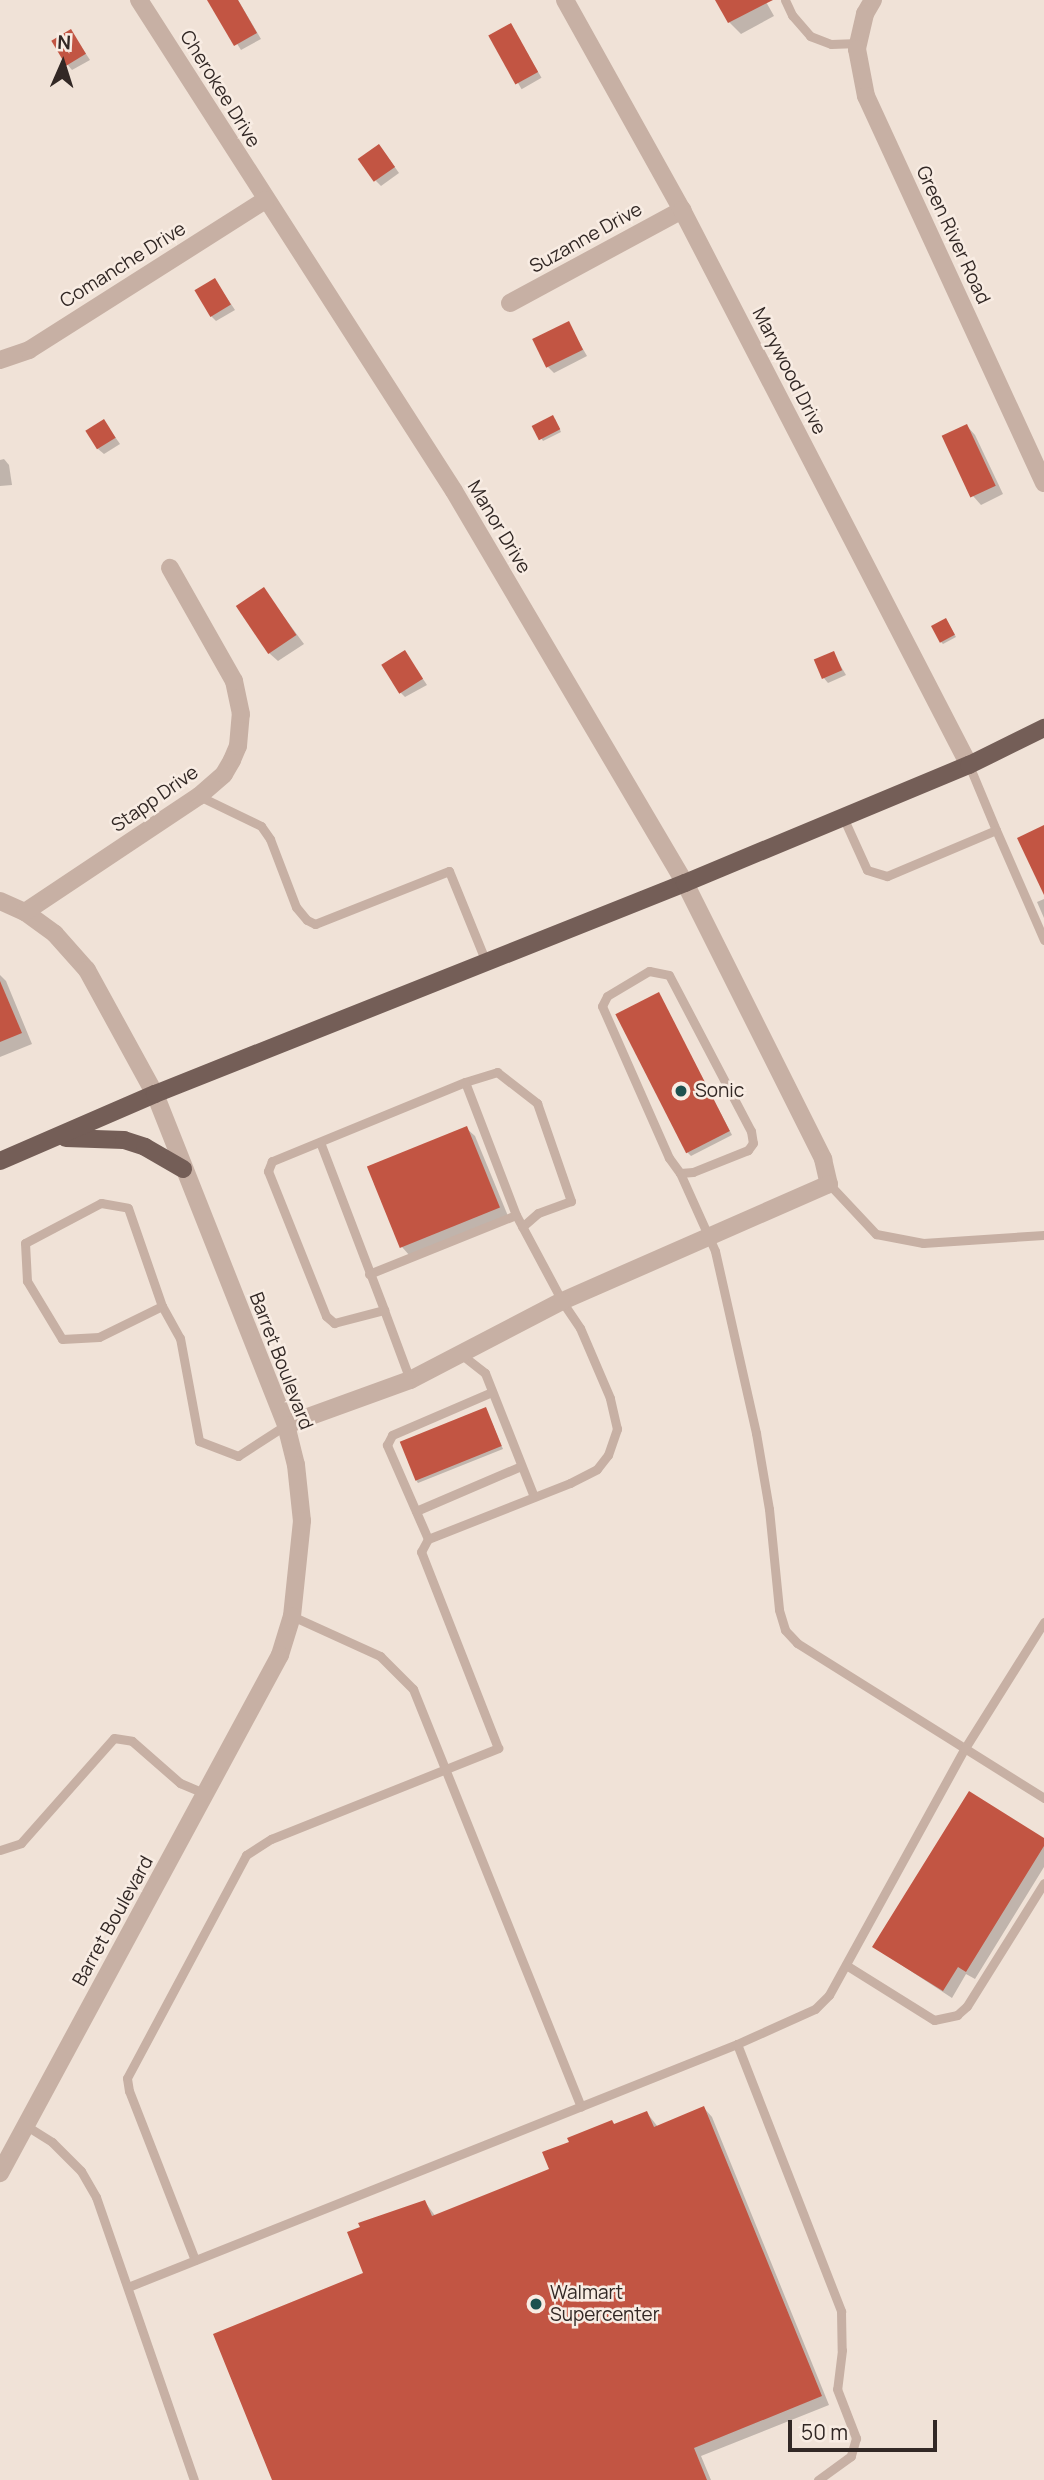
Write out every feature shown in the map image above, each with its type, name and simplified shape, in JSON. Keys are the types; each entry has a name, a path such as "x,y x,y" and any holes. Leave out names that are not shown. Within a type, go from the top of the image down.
{"main road":[{"path":"0,1161 155,1094 685,883 1042,733"},
{"path":"52,1138 88,1136 124,1140 145,1147 183,1169"}],"street":[{"name":"Cherokee Drive","path":"139,0 265,200"},
{"name":"Marywood Drive","path":"565,0 682,210 969,765"},
{"name":"Green River Road","path":"873,0 865,14 858,43 859,71 866,96 1044,483"},
{"name":"Comanche Drive","path":"0,360 29,350 265,200"},
{"name":"Manor Drive","path":"265,200 454,491 685,883 823,1159 829,1184"},
{"name":"Suzanne Drive","path":"510,303 682,210"},
{"name":"Stapp Drive","path":"25,912 199,796 224,774 232,760 241,730 240,706 226,665 170,568"},
{"name":"Barret Boulevard","path":"0,901 25,912 55,934 87,970 155,1094 286,1425 296,1465 302,1521 292,1616 280,1656 0,2173"},
{"path":"286,1425 410,1380 562,1301 829,1184"}],"lane":[{"path":"785,0 792,15 810,36 831,44 858,43"},
{"path":"969,765 1044,940"},
{"path":"199,796 261,826 270,839 296,907 307,920 315,924 450,871 486,962"},
{"path":"843,817 867,870 887,876 996,830"},
{"path":"680,1173 693,1171 748,1150 753,1143 751,1131 669,975 649,971 607,996 602,1006 662,1143 680,1173 709,1235 756,1433 769,1509 779,1610 785,1630 797,1643 1044,1798"},
{"path":"384,1310 334,1323 326,1316 268,1171 272,1161 465,1082 497,1072 537,1103 571,1200 538,1213 523,1227"},
{"path":"195,2260 129,2091 127,2078 246,1855 271,1839 498,1748 421,1552 428,1539 597,1469 608,1455 617,1429 605,1386 580,1328 562,1301 516,1215 465,1082"},
{"path":"320,1142 410,1380"},
{"path":"829,1184 876,1234 922,1243 1044,1235"},
{"path":"162,1306 99,1337 62,1339 27,1281 25,1243 101,1203 128,1208 162,1306 180,1338 199,1441 238,1456 286,1425"},
{"path":"369,1274 516,1215"},
{"path":"462,1355 485,1374 534,1497"},
{"path":"428,1539 387,1445 392,1435 492,1392"},
{"path":"416,1511 522,1466"},
{"path":"292,1616 380,1656 396,1669 413,1689 581,2106"},
{"path":"128,2287 737,2044 815,2009 829,1995 965,1748 1044,1622"},
{"path":"0,1850 21,1843 114,1738 132,1741 180,1783 207,1794"},
{"path":"846,1965 934,2020 957,2015 967,2006 1044,1883"},
{"path":"737,2044 841,2311 842,2350 837,2389 856,2438 850,2456 818,2480"},
{"path":"25,2125 52,2142 81,2171 96,2197 194,2480"}],"building":[{"path":"207,0 238,0 257,33 234,46"},
{"path":"715,0 773,0 728,23"},
{"path":"511,23 538,72 515,85 488,36"},
{"path":"71,29 86,54 66,66 51,41"},
{"path":"379,144 395,167 374,182 358,159"},
{"path":"215,278 231,305 210,317 194,290"},
{"path":"569,321 583,350 546,368 532,339"},
{"path":"553,415 560,429 539,440 532,426"},
{"path":"104,419 116,438 97,449 85,431"},
{"path":"967,424 996,486 970,497 942,436"},
{"path":"264,587 296,635 268,654 236,606"},
{"path":"946,618 955,635 940,643 931,626"},
{"path":"405,650 423,679 399,694 381,665"},
{"path":"834,651 842,670 822,679 814,660"},
{"path":"1044,825 1044,895 1017,838"},
{"path":"0,981 22,1033 0,1042"},
{"path":"659,992 730,1131 686,1153 615,1014"},
{"path":"467,1126 500,1208 400,1248 367,1166"},
{"path":"486,1407 502,1446 416,1481 400,1442"},
{"path":"969,1791 1044,1838 1044,1846 966,1972 958,1967 943,1991 872,1947"},
{"name":"Walmart Supercenter","path":"704,2106 822,2396 694,2448 707,2480 272,2480 213,2334 363,2273 347,2232 360,2227 358,2223 425,2200 432,2216 549,2169 542,2152 569,2142 567,2138 612,2120 614,2124 647,2111 654,2127"}],"place":[{"name":"Sonic","path":"681,1091"},
{"name":"Walmart Supercenter","path":"536,2304"}]}
